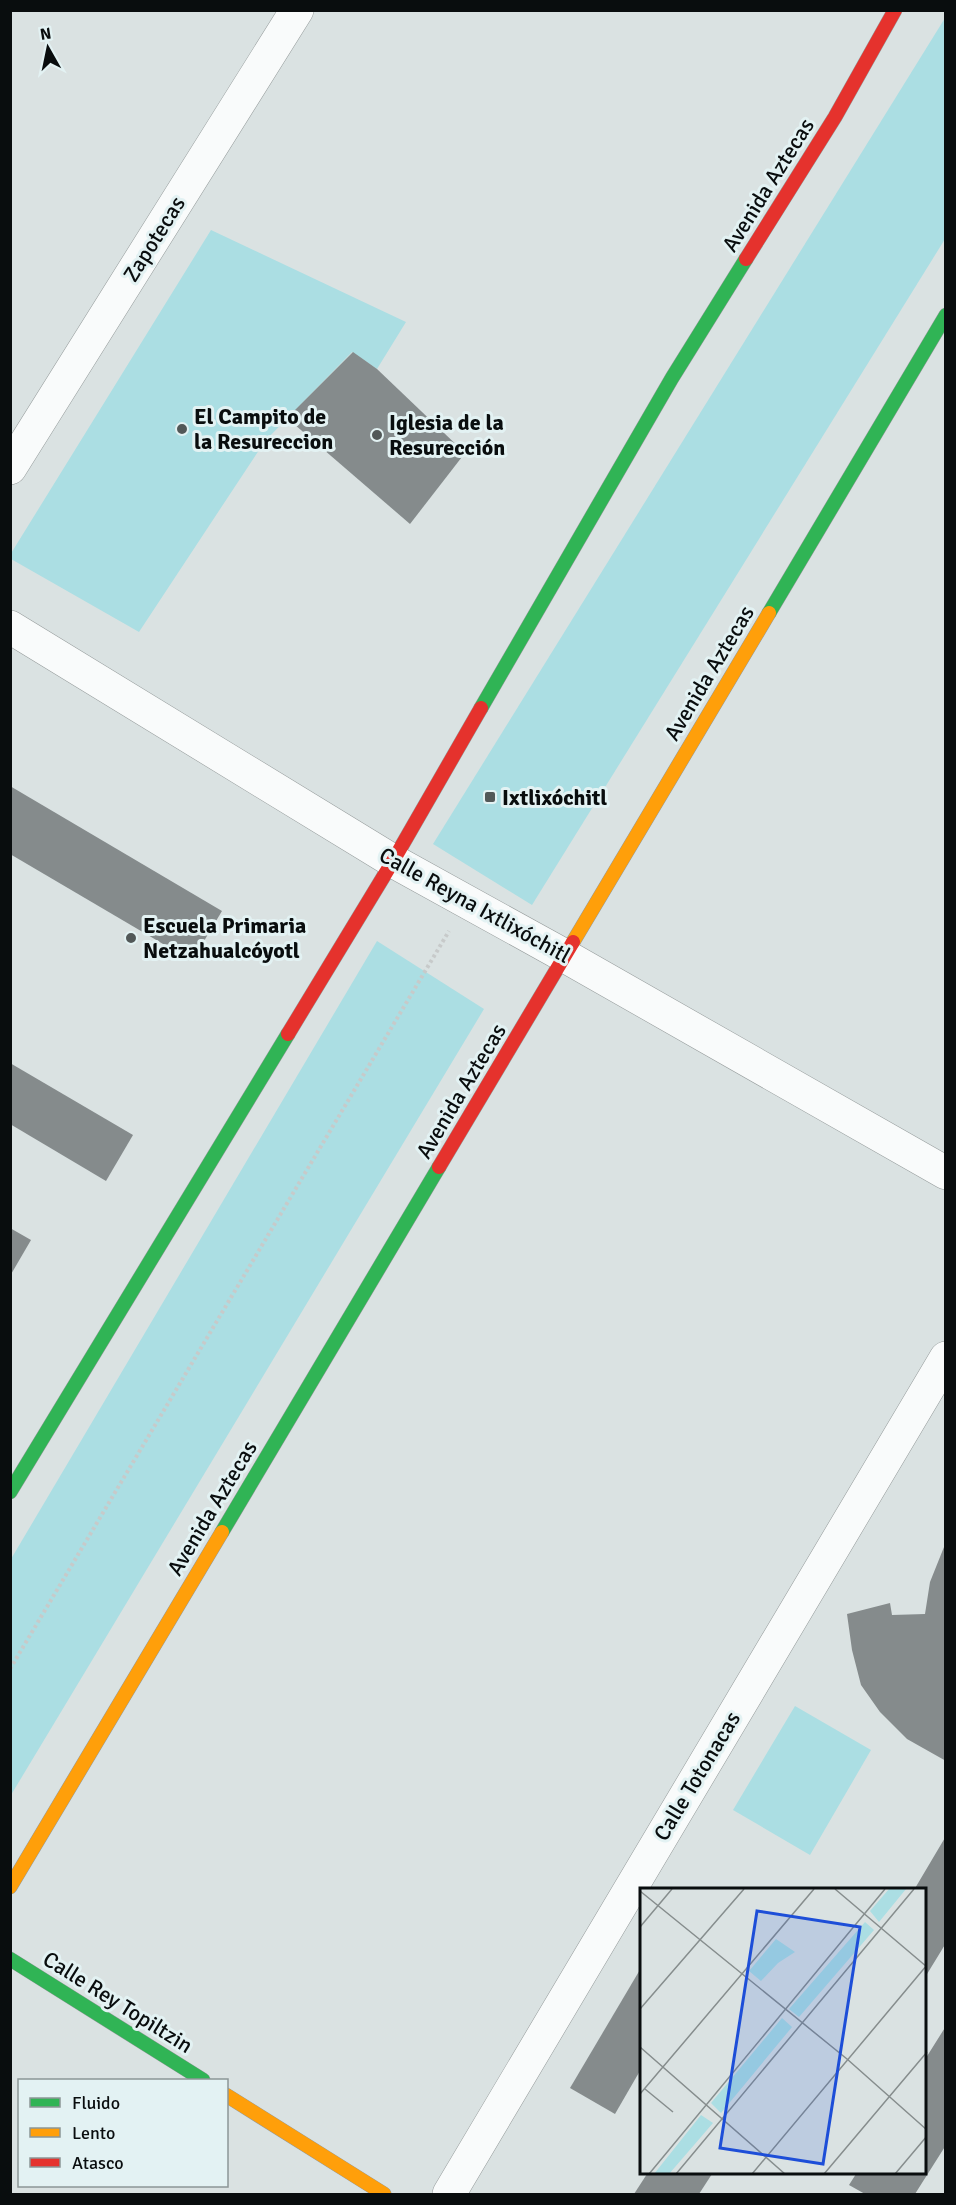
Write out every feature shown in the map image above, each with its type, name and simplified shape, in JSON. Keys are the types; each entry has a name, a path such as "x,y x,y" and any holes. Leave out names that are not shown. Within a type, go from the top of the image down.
{"main road":[{"name":"Avenida Aztecas","path":"10,1492 393,861 672,378 836,117 895,10"},
{"name":"Avenida Aztecas","path":"10,1887 945,315"},
{"name":"Calle Rey Topiltzin","path":"10,1959 202,2079"},
{"path":"228,2096 384,2194"}],"street":[{"name":"Zapotecas","path":"10,468 297,10"},
{"name":"Calle Reyna Ixtlixóchitl","path":"10,627 393,861 565,956 945,1173"},
{"name":"Calle Totonacas","path":"449,2194 945,1358"}],"path":[{"path":"10,1670 424,970 467,902"}],"shaded area":[{"path":"945,18 945,239 532,905 433,844"},
{"name":"El Campito de la Resureccion","path":"211,230 406,322 377,369 352,352 265,441 139,632 11,559 10,555"},
{"path":"377,941 484,1009 11,1795 11,1559"},
{"path":"795,1706 871,1750 810,1855 733,1810"}],"building":[{"name":"Iglesia de la Resurección","path":"353,352 377,369 465,453 410,524 287,418"},
{"path":"10,786 222,911 192,961 10,854"},
{"path":"10,1063 133,1135 106,1181 10,1124"},
{"path":"10,1228 31,1240 10,1276"},
{"path":"946,1542 946,1761 907,1739 880,1712 861,1685 852,1650 847,1614 890,1603 892,1615 925,1614 930,1582"},
{"path":"946,1836 946,1943 926,1976 926,1888 915,1888"},
{"path":"640,1970 640,2071 615,2114 570,2088"},
{"path":"946,2026 946,2145 915,2194 865,2194 849,2185 855,2175 926,2175 926,2058"},
{"path":"646,2175 711,2175 699,2194 634,2194"}],"traffic: fast":[{"path":"481,708 672,378 746,259"},
{"path":"769,613 946,315"},
{"path":"10,1492 288,1034"},
{"path":"222,1532 439,1167"},
{"path":"10,1959 201,2079"}],"traffic: slow":[{"path":"573,942 769,613"},
{"path":"10,1887 222,1532"},
{"path":"228,2096 384,2194"}],"traffic: jam":[{"path":"746,259 835,117 895,10"},
{"path":"288,1034 393,861 481,708"},
{"path":"439,1167 573,942"}],"place":[{"name":"El Campito de la Resureccion","path":"182,429"},
{"name":"Iglesia de la Resurección","path":"377,435"},
{"name":"Ixtlixóchitl","path":"490,797"},
{"name":"Escuela Primaria Netzahualcóyotl","path":"131,938"}]}
